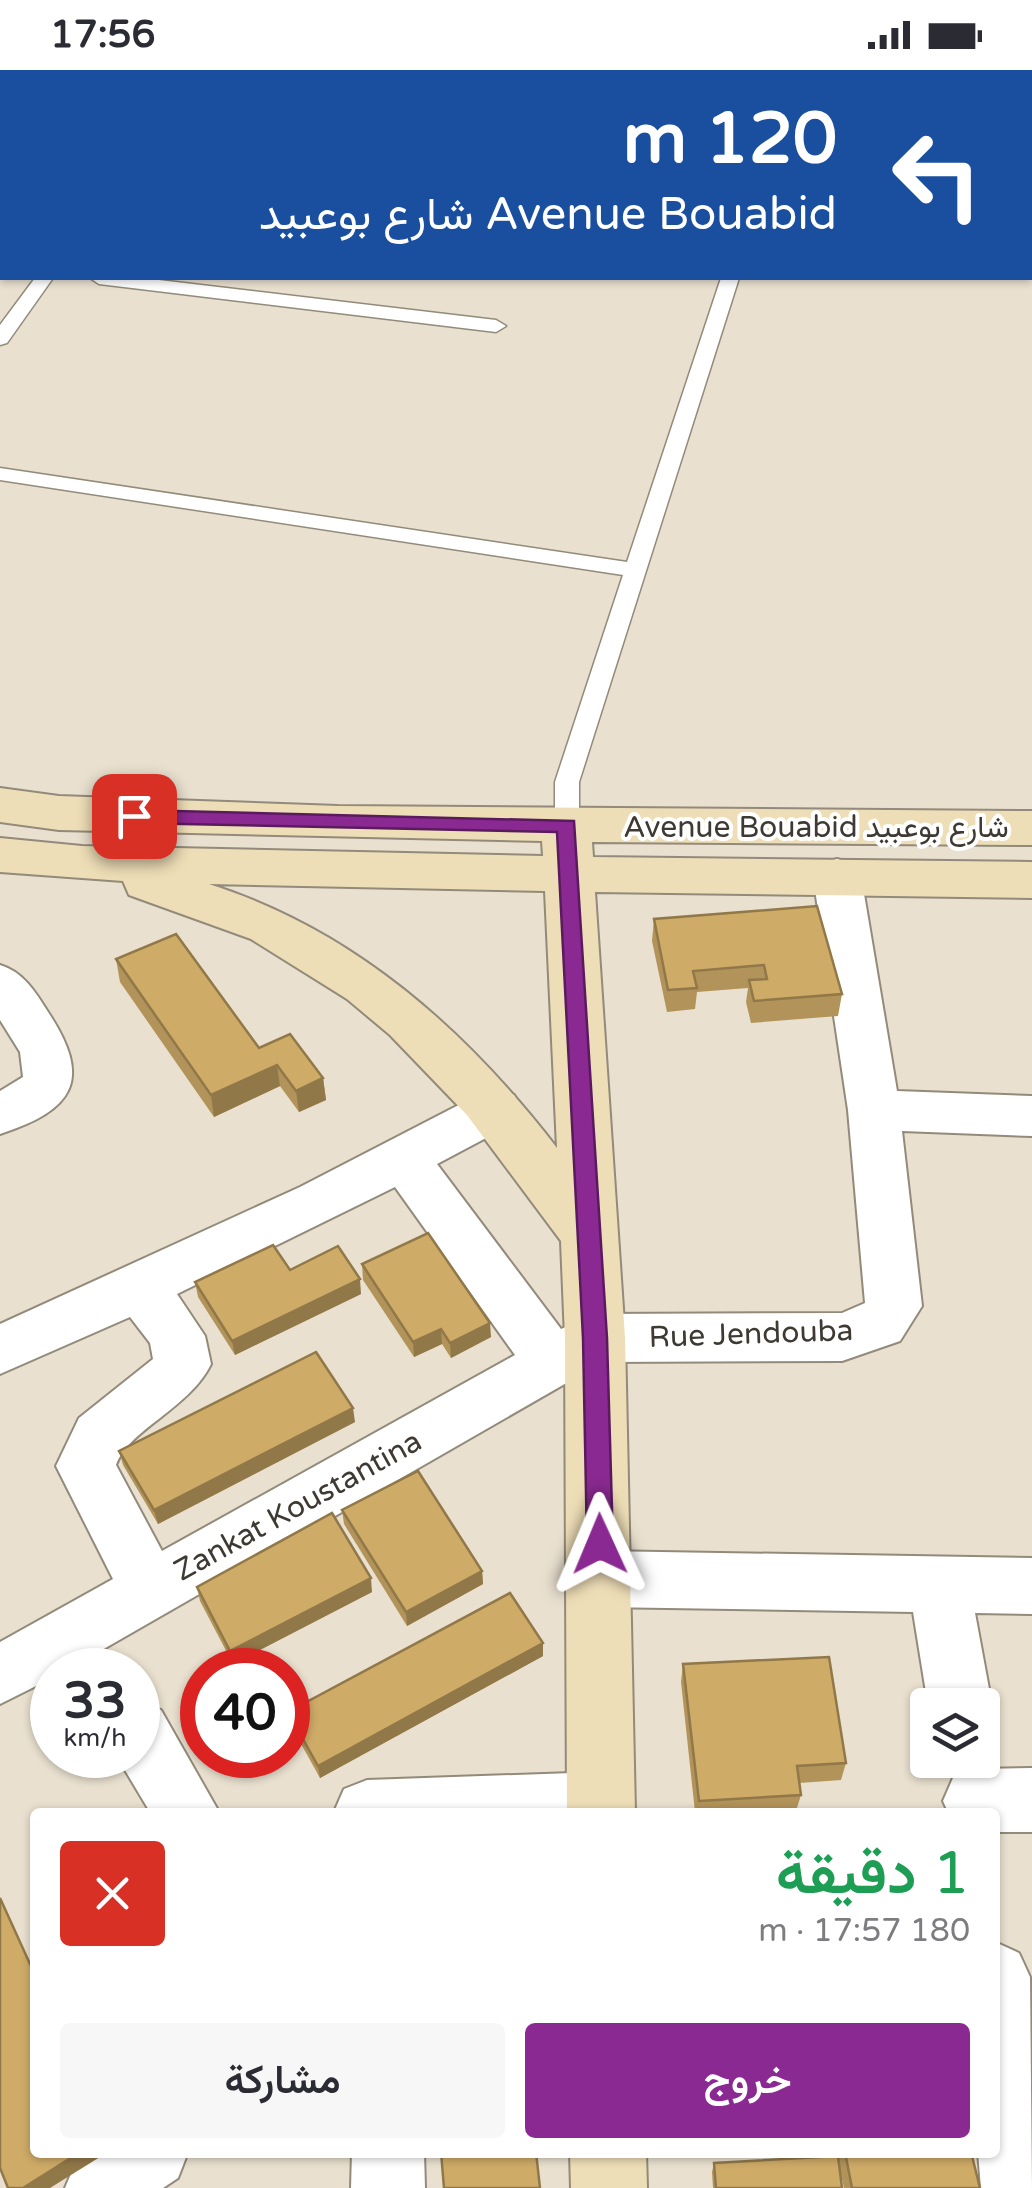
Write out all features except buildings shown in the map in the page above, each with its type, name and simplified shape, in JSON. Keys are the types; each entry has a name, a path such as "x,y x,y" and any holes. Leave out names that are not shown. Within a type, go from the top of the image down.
{"street":[{"name":"Avenue Bouabid شارع بوعبيد","path":"5,811 208,819 837,876 1032,880"},
{"name":"Avenue Bouabid شارع بوعبيد","path":"0,855 82,863 567,850 1032,828"},
{"path":"567,850 588,1234 574,1350 601,1579 601,1808"},
{"path":"82,863 269,926 357,982 435,1044 496,1108 588,1234"},
{"path":"837,876 874,1110 1032,1116"},
{"path":"0,982 46,1051 52,1068 42,1091 0,1114"},
{"path":"3,1342 139,1286 404,1158 496,1108"},
{"name":"Rue Jendouba","path":"574,1350 842,1336 880,1326 894,1306 874,1110"},
{"path":"404,1158 574,1350"},
{"path":"139,1286 177,1336 182,1364 101,1436 87,1452 86,1466 150,1590"},
{"name":"Zankat Koustantina","path":"92,1648 150,1590 574,1350"},
{"path":"601,1579 1032,1586"},
{"path":"940,1586 957,1688"},
{"name":"Zankat Koustantina","path":"0,1675 30,1667"},
{"path":"160,1769 184,1808"},
{"path":"1000,2022 1018,2188"},
{"path":"102,2188 144,2158"},
{"path":"388,2158 388,2188"},
{"path":"608,2158 608,2188"}],"lane":[{"path":"0,339 43,280"},
{"path":"116,280 496,326"},
{"path":"257,297 268,280"},
{"path":"567,850 567,782 729,280"},
{"path":"0,474 636,570"}],"route":[{"path":"134,816 567,826 595,1338 600,1544"}]}
